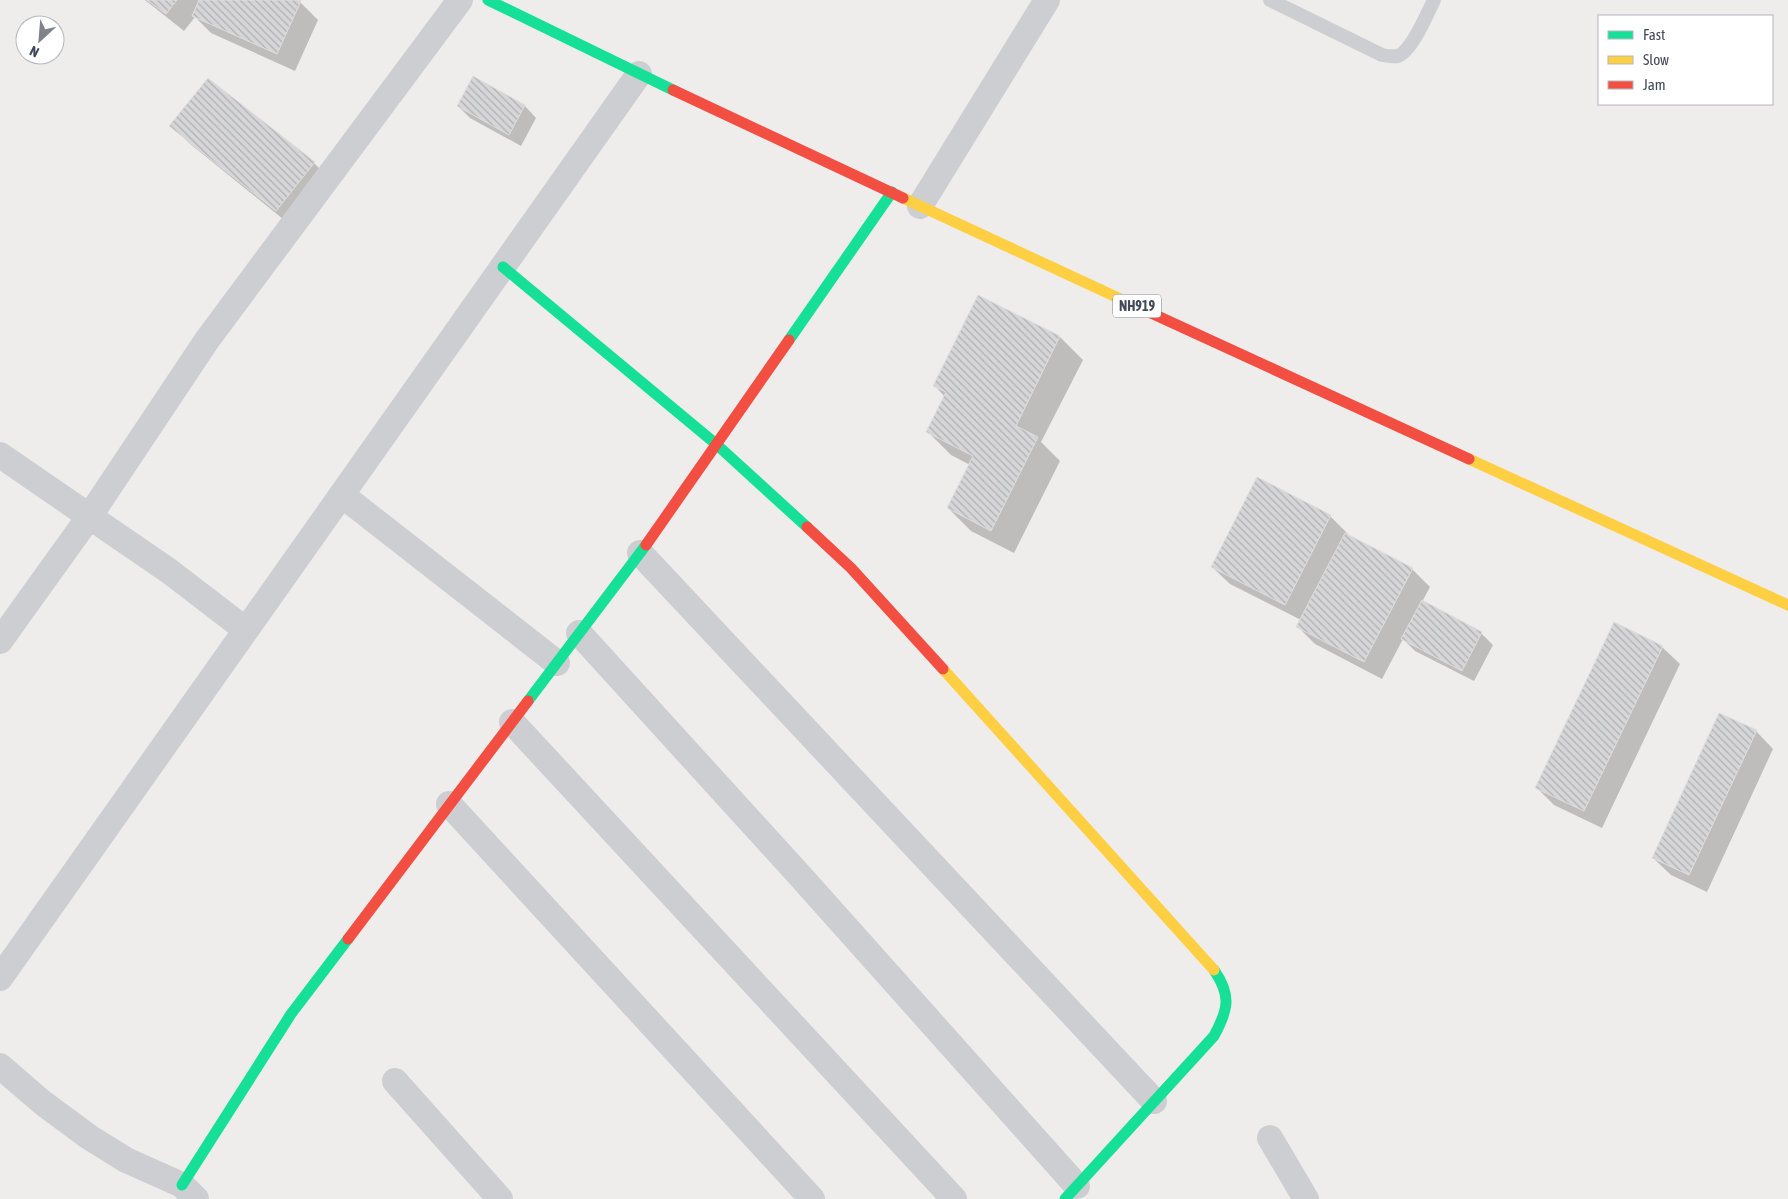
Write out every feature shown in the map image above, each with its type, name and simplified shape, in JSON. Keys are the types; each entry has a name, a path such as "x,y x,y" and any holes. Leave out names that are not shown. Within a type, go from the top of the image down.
{"main road":[{"name":"NH919","path":"488,0 639,74 920,206 1788,605"},
{"path":"189,1192 291,1014 640,553 892,192"},
{"path":"502,267 716,444 851,568 1215,971 1225,987 1228,1002 1224,1016 1214,1036 1071,1192"}],"street":[{"path":"0,642 89,517 207,340 460,0"},
{"path":"920,206 1047,0"},
{"path":"0,978 639,74"},
{"path":"0,456 169,571 246,630"},
{"path":"342,495 557,663"},
{"path":"640,553 1154,1101"},
{"path":"579,633 802,878 1071,1192"},
{"path":"512,722 954,1199"},
{"path":"449,804 812,1199"},
{"path":"0,1066 43,1103 89,1138 126,1160 189,1192"},
{"path":"395,1082 500,1199"},
{"path":"1270,1138 1306,1199"}],"lane":[{"path":"1270,0 1382,55 1391,57 1398,56 1409,47 1434,0"}],"building":[{"path":"147,0 177,0 166,14"},
{"path":"199,0 301,1 277,54 192,16"},
{"path":"473,76 525,105 509,135 457,106"},
{"path":"208,78 315,162 276,211 169,126"},
{"path":"978,295 1060,336 1016,426 1038,437 991,531 947,508 973,456 926,432 946,392 933,386"},
{"path":"1257,477 1331,515 1285,605 1211,567"},
{"path":"1345,533 1413,568 1364,662 1296,627"},
{"path":"1422,600 1482,632 1462,671 1401,639"},
{"path":"1614,622 1663,646 1584,811 1535,788"},
{"path":"1719,713 1757,730 1689,875 1652,858"}],"traffic: fast":[{"path":"488,0 673,90"},
{"path":"789,340 892,192"},
{"path":"503,267 716,444 807,527"},
{"path":"528,701 646,545"},
{"path":"182,1185 291,1014 348,939"},
{"path":"1065,1199 1214,1036 1225,1011 1226,1003 1224,988 1214,970"}],"traffic: slow":[{"path":"903,198 1127,302"},
{"path":"1469,459 1788,605"},
{"path":"943,669 1214,970"}],"traffic: jam":[{"path":"673,90 903,198"},
{"path":"1127,302 1469,459"},
{"path":"646,545 789,340"},
{"path":"807,527 851,568 943,669"},
{"path":"348,939 528,701"}]}
